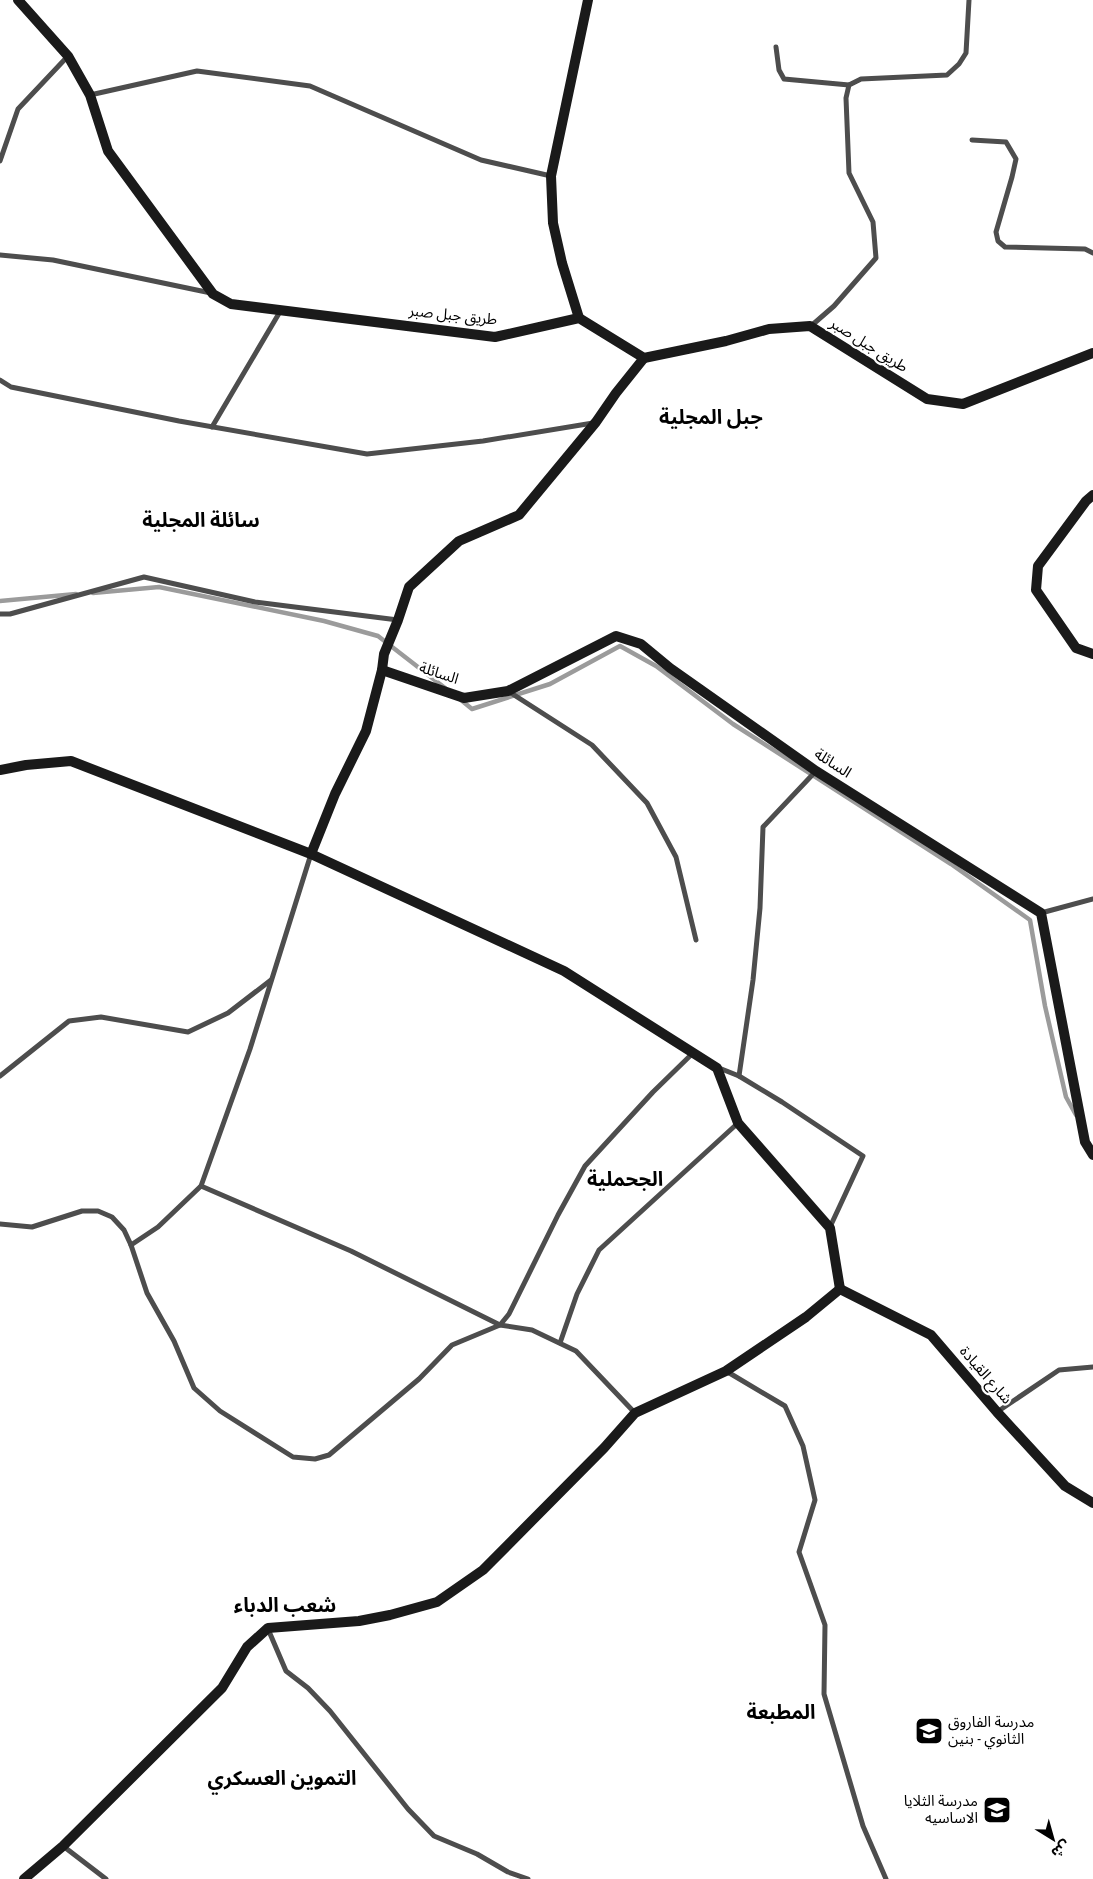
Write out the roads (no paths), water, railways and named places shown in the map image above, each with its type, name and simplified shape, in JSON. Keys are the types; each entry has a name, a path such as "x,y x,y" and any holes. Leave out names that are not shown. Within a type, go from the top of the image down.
{"street":[{"name":"طريق جبل صبر","path":"18,0 68,56 90,95 108,151 213,294 230,304 496,337 579,318"},
{"path":"131,1244 158,1227 201,1186 250,1049 311,854 335,794 366,731 382,670 384,654 398,620 408,587 459,541 519,514 596,422 644,358 579,318 562,262 553,223 551,176 588,0"},
{"path":"776,47 779,70 784,79 849,85 861,79 947,75 959,64 966,53 969,0"},
{"path":"0,161 18,109 68,56"},
{"path":"90,95 197,71 310,86 481,160 551,176"},
{"path":"810,326 834,306 876,258 873,222 849,173 846,98 849,85"},
{"path":"972,140 1006,142 1016,159 996,232 998,241 1005,247 1085,249 1093,253"},
{"path":"0,255 53,260 213,294"},
{"path":"212,427 281,310"},
{"name":"طريق جبل صبر","path":"644,358 726,341 769,329 810,326 927,399 963,404 1093,354"},
{"path":"0,380 11,387 212,427 368,454 483,441 596,422"},
{"path":"1093,495 1086,501 1038,566 1036,590 1076,648 1093,654"},
{"path":"0,614 10,614 144,577 255,602 398,620"},
{"name":"السائلة","path":"382,670 464,698 508,691 616,636 641,644 670,668 816,771 1040,913"},
{"path":"508,691 592,745 647,803 676,857 696,940"},
{"path":"0,770 26,765 71,761 311,854 564,971 695,1052 717,1068 739,1076 782,1102 863,1156 830,1228"},
{"path":"739,1076 753,980 760,908 763,828 816,771"},
{"path":"1093,899 1040,913 1085,1142 1093,1155"},
{"path":"0,1076 69,1021 101,1017 188,1032 228,1012 272,980"},
{"path":"0,1224 32,1227 82,1211 98,1211 112,1217 124,1230 131,1244 146,1293 174,1342 194,1388 220,1411 293,1456 315,1459 329,1455 419,1379 452,1345 500,1325 509,1314 558,1215 585,1166 653,1092 695,1052"},
{"path":"24,1879 63,1846 222,1688 248,1648 268,1628 359,1620 437,1602 483,1570 598,1455 635,1413 726,1371 806,1317 840,1289 830,1228 738,1123 717,1068"},
{"path":"560,1343 577,1294 599,1250 738,1123"},
{"path":"201,1186 351,1251 500,1325 532,1330 576,1350 635,1413"},
{"name":"شارع القيادة","path":"840,1289 931,1335 1064,1486 1093,1503"},
{"path":"997,1412 1059,1370 1093,1367"},
{"path":"726,1371 785,1406 803,1446 815,1500 800,1552 825,1625 824,1694 862,1826 886,1879"},
{"path":"268,1628 286,1671 308,1688 330,1711 408,1809 434,1836 477,1854 508,1872 528,1879"},
{"path":"63,1846 106,1879"}],"waterway":[{"path":"93,593 159,587 324,621 378,636 445,688"},
{"path":"0,601 76,594"},
{"path":"461,700 472,709 550,684 620,646 656,666 733,724 951,864 1030,920 1045,1006 1066,1097 1076,1115"}],"place":[{"name":"مدرسة الفاروق الثانوي - بنين","path":"929,1731"},
{"name":"مدرسة الثلايا الاساسيه","path":"997,1810"}],"district":[{"name":"جبل المجلية","path":"711,417"},
{"name":"سائلة المجلية","path":"201,520"},
{"name":"الجحملية","path":"625,1179"},
{"name":"شعب الدباء","path":"285,1605"},
{"name":"المطبعة","path":"781,1712"},
{"name":"التموين العسكري","path":"282,1778"}]}
